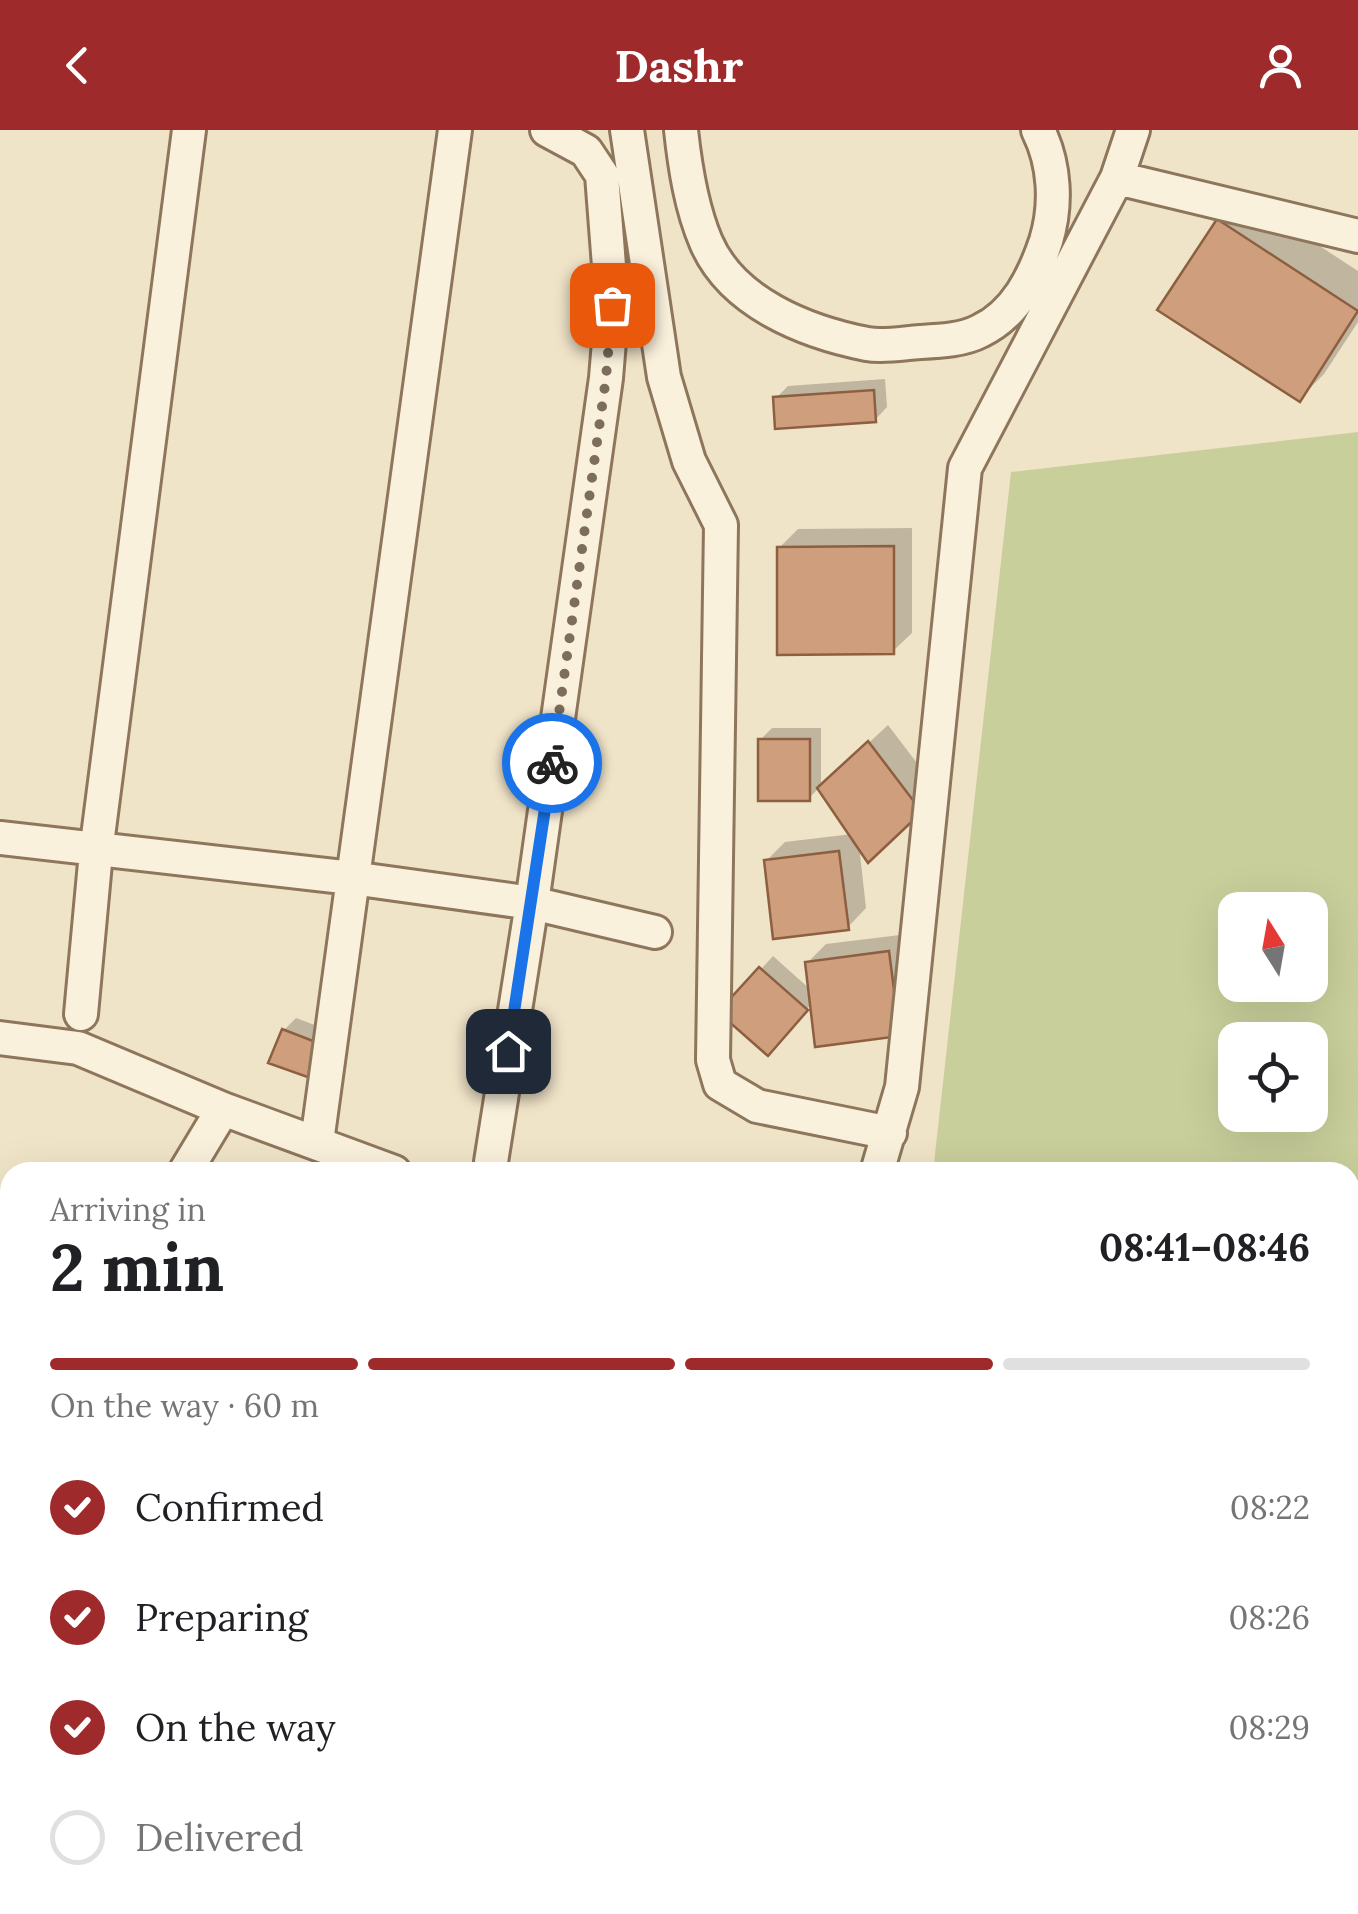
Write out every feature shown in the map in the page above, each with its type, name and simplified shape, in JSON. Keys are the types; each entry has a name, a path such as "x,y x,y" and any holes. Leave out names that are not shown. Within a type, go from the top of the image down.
{"street":[{"path":"317,1142 455,130"},
{"path":"490,1162 532,903 606,378 612,305 602,175 586,151 547,130"},
{"path":"627,130 664,377 688,461 721,525 713,1060 720,1084 756,1106 890,1133"},
{"path":"681,130 686,176 706,244 738,288 793,322 870,344 942,341 980,331 1011,309 1036,272 1048,234 1055,190 1038,130"},
{"path":"880,1162 902,1087 965,468 1117,178 1133,130"},
{"path":"81,1014 96,852 184,131"},
{"path":"1117,178 1358,236"},
{"path":"1048,234 1068,226 1090,228"},
{"path":"0,838 532,903 655,932"},
{"path":"0,1038 78,1048 223,1109 368,1162"},
{"path":"191,1162 223,1109"}],"green space":[{"path":"1358,432 1358,1162 934,1162 1011,472"}],"building":[{"path":"1217,219 1358,311 1300,402 1157,310"},
{"path":"874,390 876,422 775,429 773,397"},
{"path":"894,546 894,654 777,655 777,547"},
{"path":"758,739 810,739 810,801 758,801"},
{"path":"868,741 922,812 868,863 817,788"},
{"path":"839,851 849,930 773,939 764,860"},
{"path":"889,951 900,1036 815,1047 805,962"},
{"path":"759,967 808,1010 768,1056 718,1012"},
{"path":"282,1029 326,1046 313,1079 268,1063"}],"way so far":[{"path":"552,763 606,378 612,305"}],"route":[{"path":"508,1051 552,763"}]}
